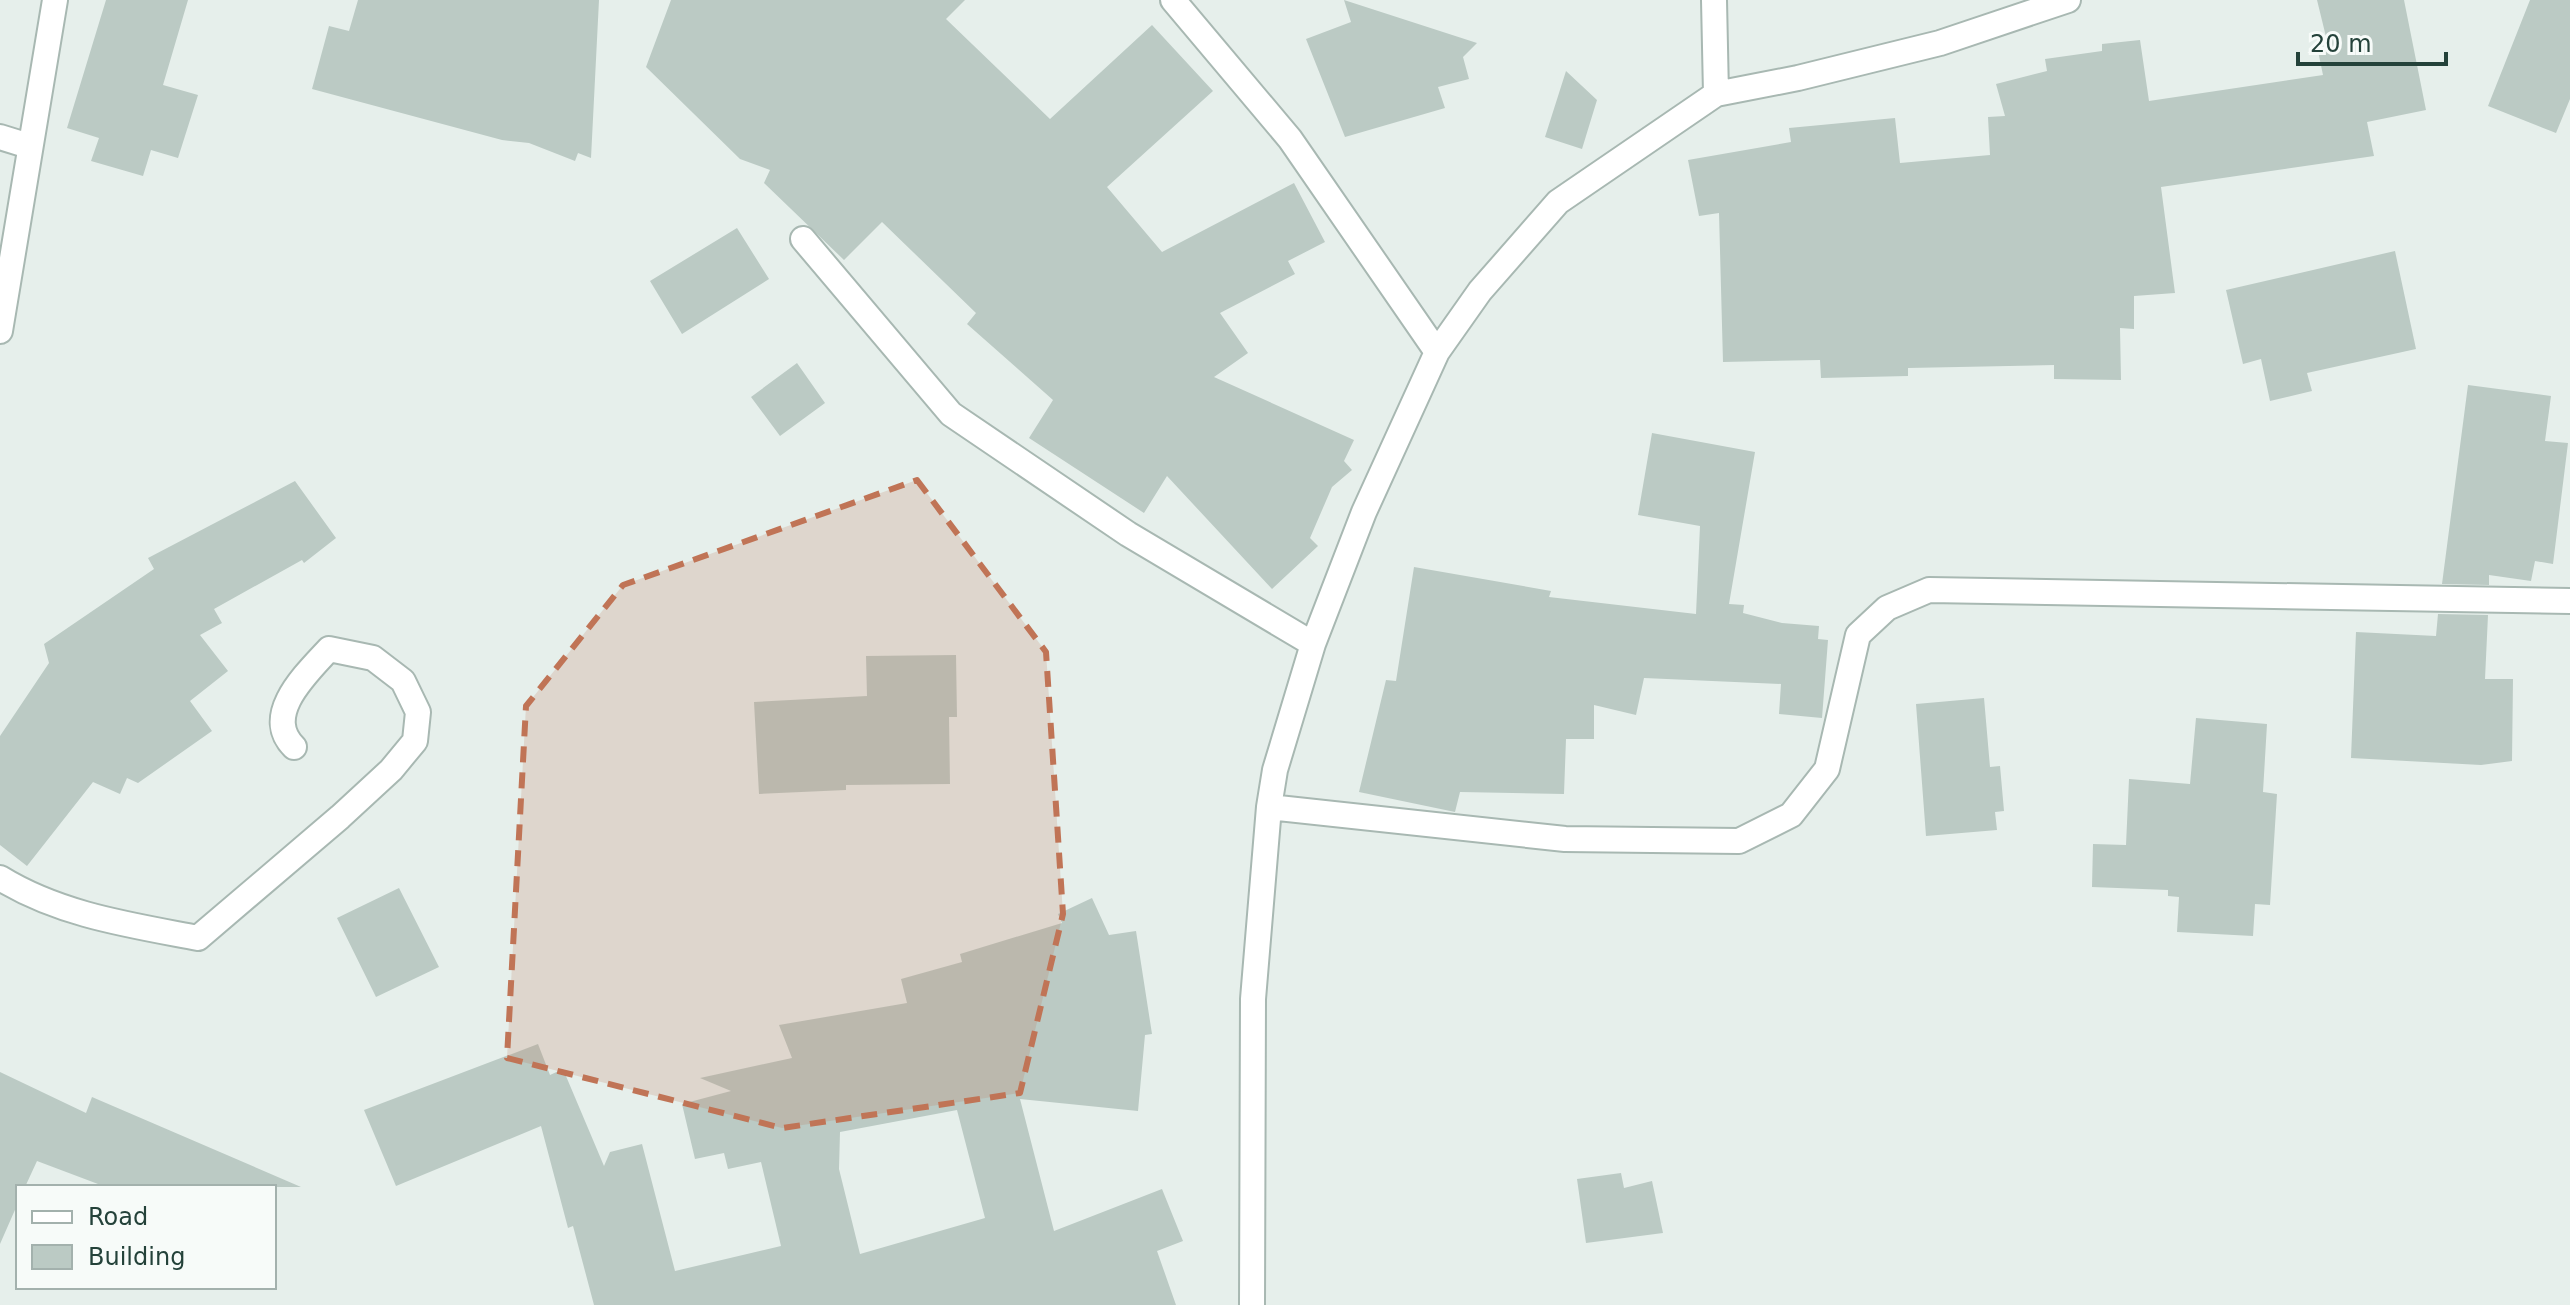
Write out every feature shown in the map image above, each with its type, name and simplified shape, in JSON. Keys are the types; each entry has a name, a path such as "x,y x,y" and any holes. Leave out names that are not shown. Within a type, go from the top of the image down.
{"street":[{"path":"0,331 55,0"},
{"path":"1173,0 1290,139 1437,352"},
{"path":"1714,0 1716,94"},
{"path":"1252,1305 1253,999 1269,807 1275,770 1313,644 1364,512 1437,352 1480,291 1558,202 1716,94 1940,43 2068,0"},
{"path":"0,137 29,146"},
{"path":"803,239 951,414 1128,534 1313,644"},
{"path":"1269,807 1565,839 1739,841 1791,815 1827,769 1858,635 1887,608 1929,590 2570,601"},
{"path":"0,878 17,889 93,918 198,938 239,906 391,770 415,741 418,712 403,681 373,658 329,649 293,691 281,720 285,738 294,747"}],"highlighted area":[{"path":"917,480 1046,652 1063,914 1020,1093 782,1128 507,1058 526,706 623,585"}],"building":[{"path":"106,0 188,0 163,85 198,95 178,158 151,150 143,176 91,161 99,138 67,128"},
{"path":"358,0 599,0 591,158 578,153 575,161 529,143 502,140 312,89 329,26 349,31"},
{"path":"671,0 965,0 946,19 1050,119 1152,25 1213,91 1107,187 1162,252 1294,183 1325,242 1288,261 1295,274 1220,313 1248,353 1214,377 1354,440 1344,461 1352,470 1332,487 1310,538 1318,546 1272,589 1167,476 1144,513 1029,438 1053,400 967,324 976,313 882,222 844,260 764,183 770,170 740,159 646,67"},
{"path":"1344,0 1477,43 1463,57 1469,79 1438,87 1445,108 1345,137 1306,39 1351,22"},
{"path":"2317,0 2404,0 2426,110 2367,122 2374,156 2161,187 2175,293 2134,296 2134,329 2120,328 2121,380 2054,379 2054,365 1908,368 1908,376 1821,378 1820,360 1723,362 1719,213 1699,216 1688,160 1791,142 1789,128 1895,118 1900,163 1990,155 1988,117 2005,116 1996,84 2047,71 2045,59 2102,51 2102,44 2140,40 2149,101 2323,75 2318,51 2329,49"},
{"path":"2530,0 2570,0 2570,99 2556,133 2488,106"},
{"path":"1566,71 1597,100 1582,149 1545,137"},
{"path":"737,228 769,279 682,334 650,281"},
{"path":"2395,251 2416,349 2307,373 2312,391 2270,401 2261,359 2243,364 2226,290"},
{"path":"797,363 825,403 780,436 751,397"},
{"path":"2468,385 2551,396 2545,441 2568,443 2553,564 2535,561 2531,581 2489,575 2489,585 2442,584"},
{"path":"1652,433 1755,452 1729,604 1744,605 1743,613 1782,623 1819,626 1818,639 1828,640 1822,718 1779,714 1781,684 1644,678 1636,715 1594,705 1594,739 1566,739 1564,794 1460,792 1455,812 1359,792 1386,680 1396,681 1414,567 1551,591 1549,597 1696,614 1700,526 1638,515"},
{"path":"295,481 336,538 304,563 302,560 214,609 222,623 200,635 228,671 190,701 212,731 138,783 127,778 120,794 93,782 27,866 0,845 0,736 49,663 44,644 154,569 148,558"},
{"path":"2438,614 2488,615 2485,679 2513,679 2512,761 2481,765 2351,758 2356,632 2436,636"},
{"path":"956,655 957,717 949,717 950,784 846,785 846,790 759,794 754,702 867,696 866,656"},
{"path":"1984,698 1990,767 2000,766 2004,811 1995,812 1997,830 1926,836 1916,704"},
{"path":"2196,718 2267,724 2263,792 2277,794 2270,905 2255,904 2253,936 2177,932 2179,897 2168,896 2168,890 2092,887 2093,844 2126,845 2129,779 2190,784"},
{"path":"399,888 439,967 376,997 337,918"},
{"path":"1092,898 1109,935 1136,931 1152,1034 1145,1035 1138,1111 1020,1099 1054,1231 1162,1189 1183,1241 1157,1251 1176,1305 594,1305 573,1226 568,1228 541,1126 396,1186 364,1110 538,1044 550,1075 563,1069 604,1166 610,1152 642,1144 675,1271 781,1246 761,1162 728,1169 724,1153 695,1159 682,1104 731,1091 700,1078 792,1058 779,1025 907,1003 901,979 962,962 960,954 1062,923 1058,914","holes":["957,1110 985,1218 860,1254 839,1169 840,1132"]},
{"path":"0,1072 86,1113 92,1097 301,1187 101,1185 37,1161 26,1185 16,1185 16,1208 0,1244"},
{"path":"1621,1173 1624,1188 1652,1181 1663,1233 1586,1243 1577,1179"}]}
